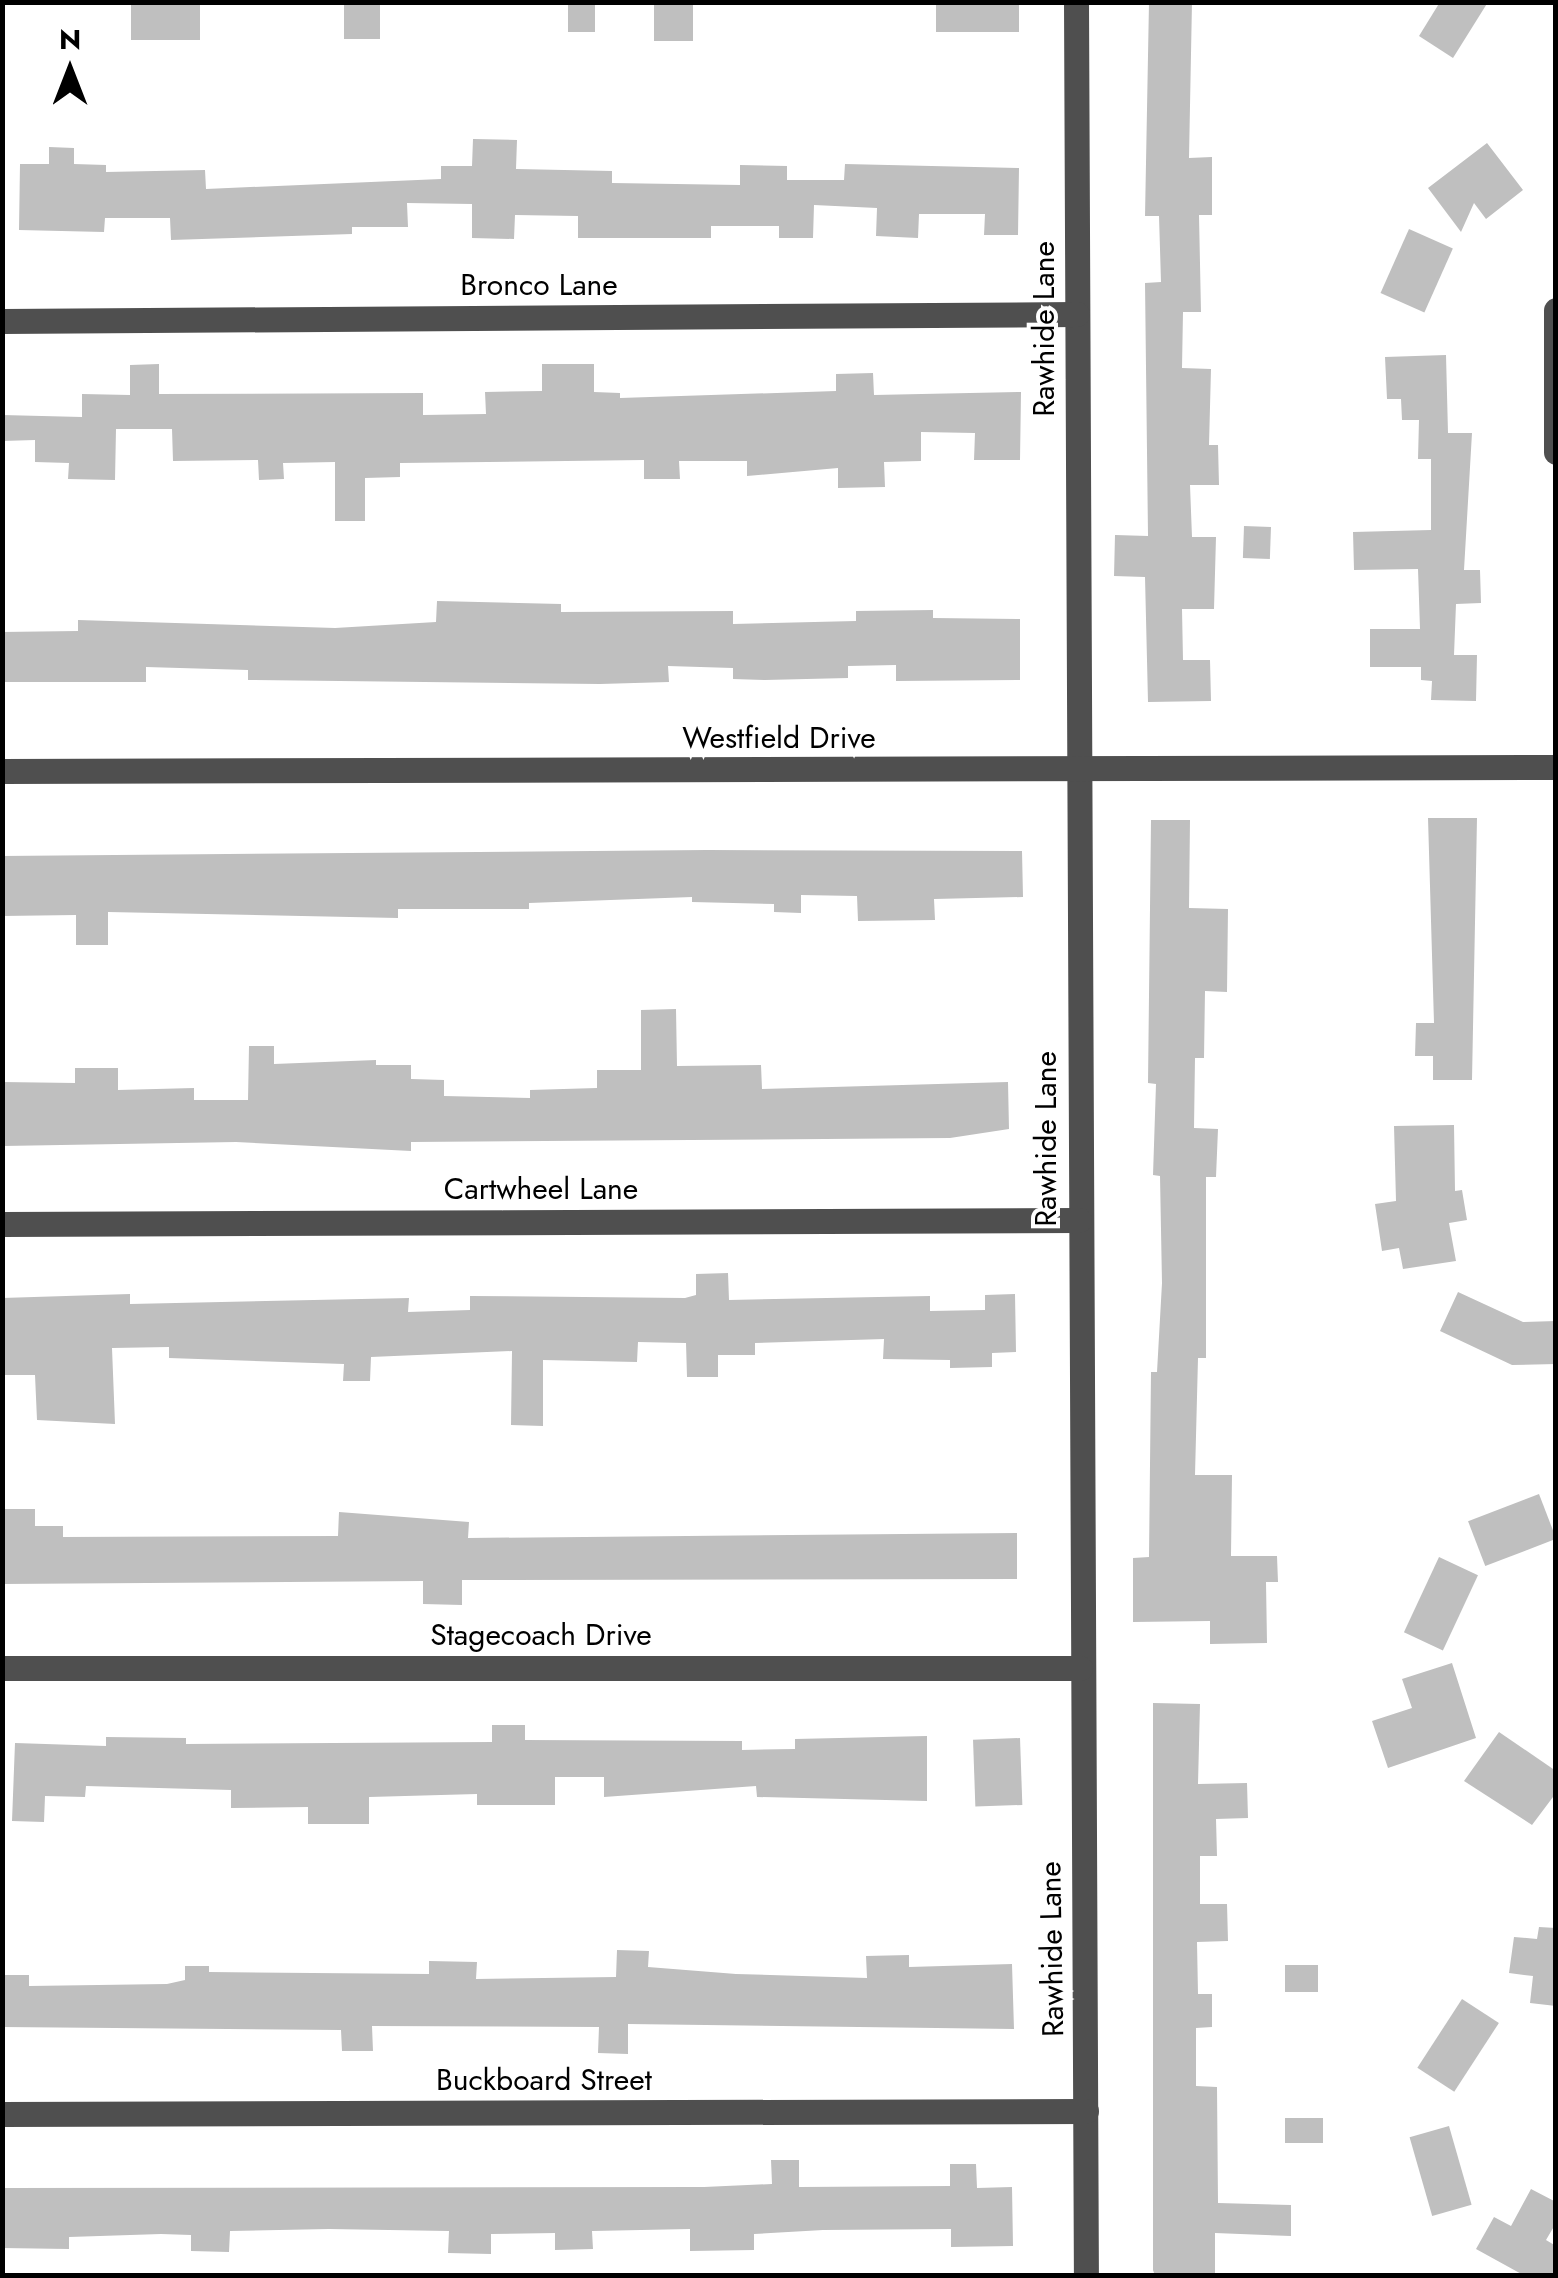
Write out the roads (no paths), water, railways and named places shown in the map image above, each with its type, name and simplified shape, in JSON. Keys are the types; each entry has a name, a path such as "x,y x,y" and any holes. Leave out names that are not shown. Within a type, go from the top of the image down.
{"street":[{"name":"Rawhide Lane","path":"1076,2 1076,770 1086,2276"},
{"path":"1554,310 1556,452"},
{"name":"Bronco Lane","path":"2,321 1076,314"},
{"name":"Westfield Drive","path":"2,771 1556,767"},
{"name":"Cartwheel Lane","path":"2,1224 1079,1220"},
{"name":"Stagecoach Drive","path":"2,1668 1080,1668"},
{"name":"Buckboard Street","path":"2,2114 1086,2110"}]}
